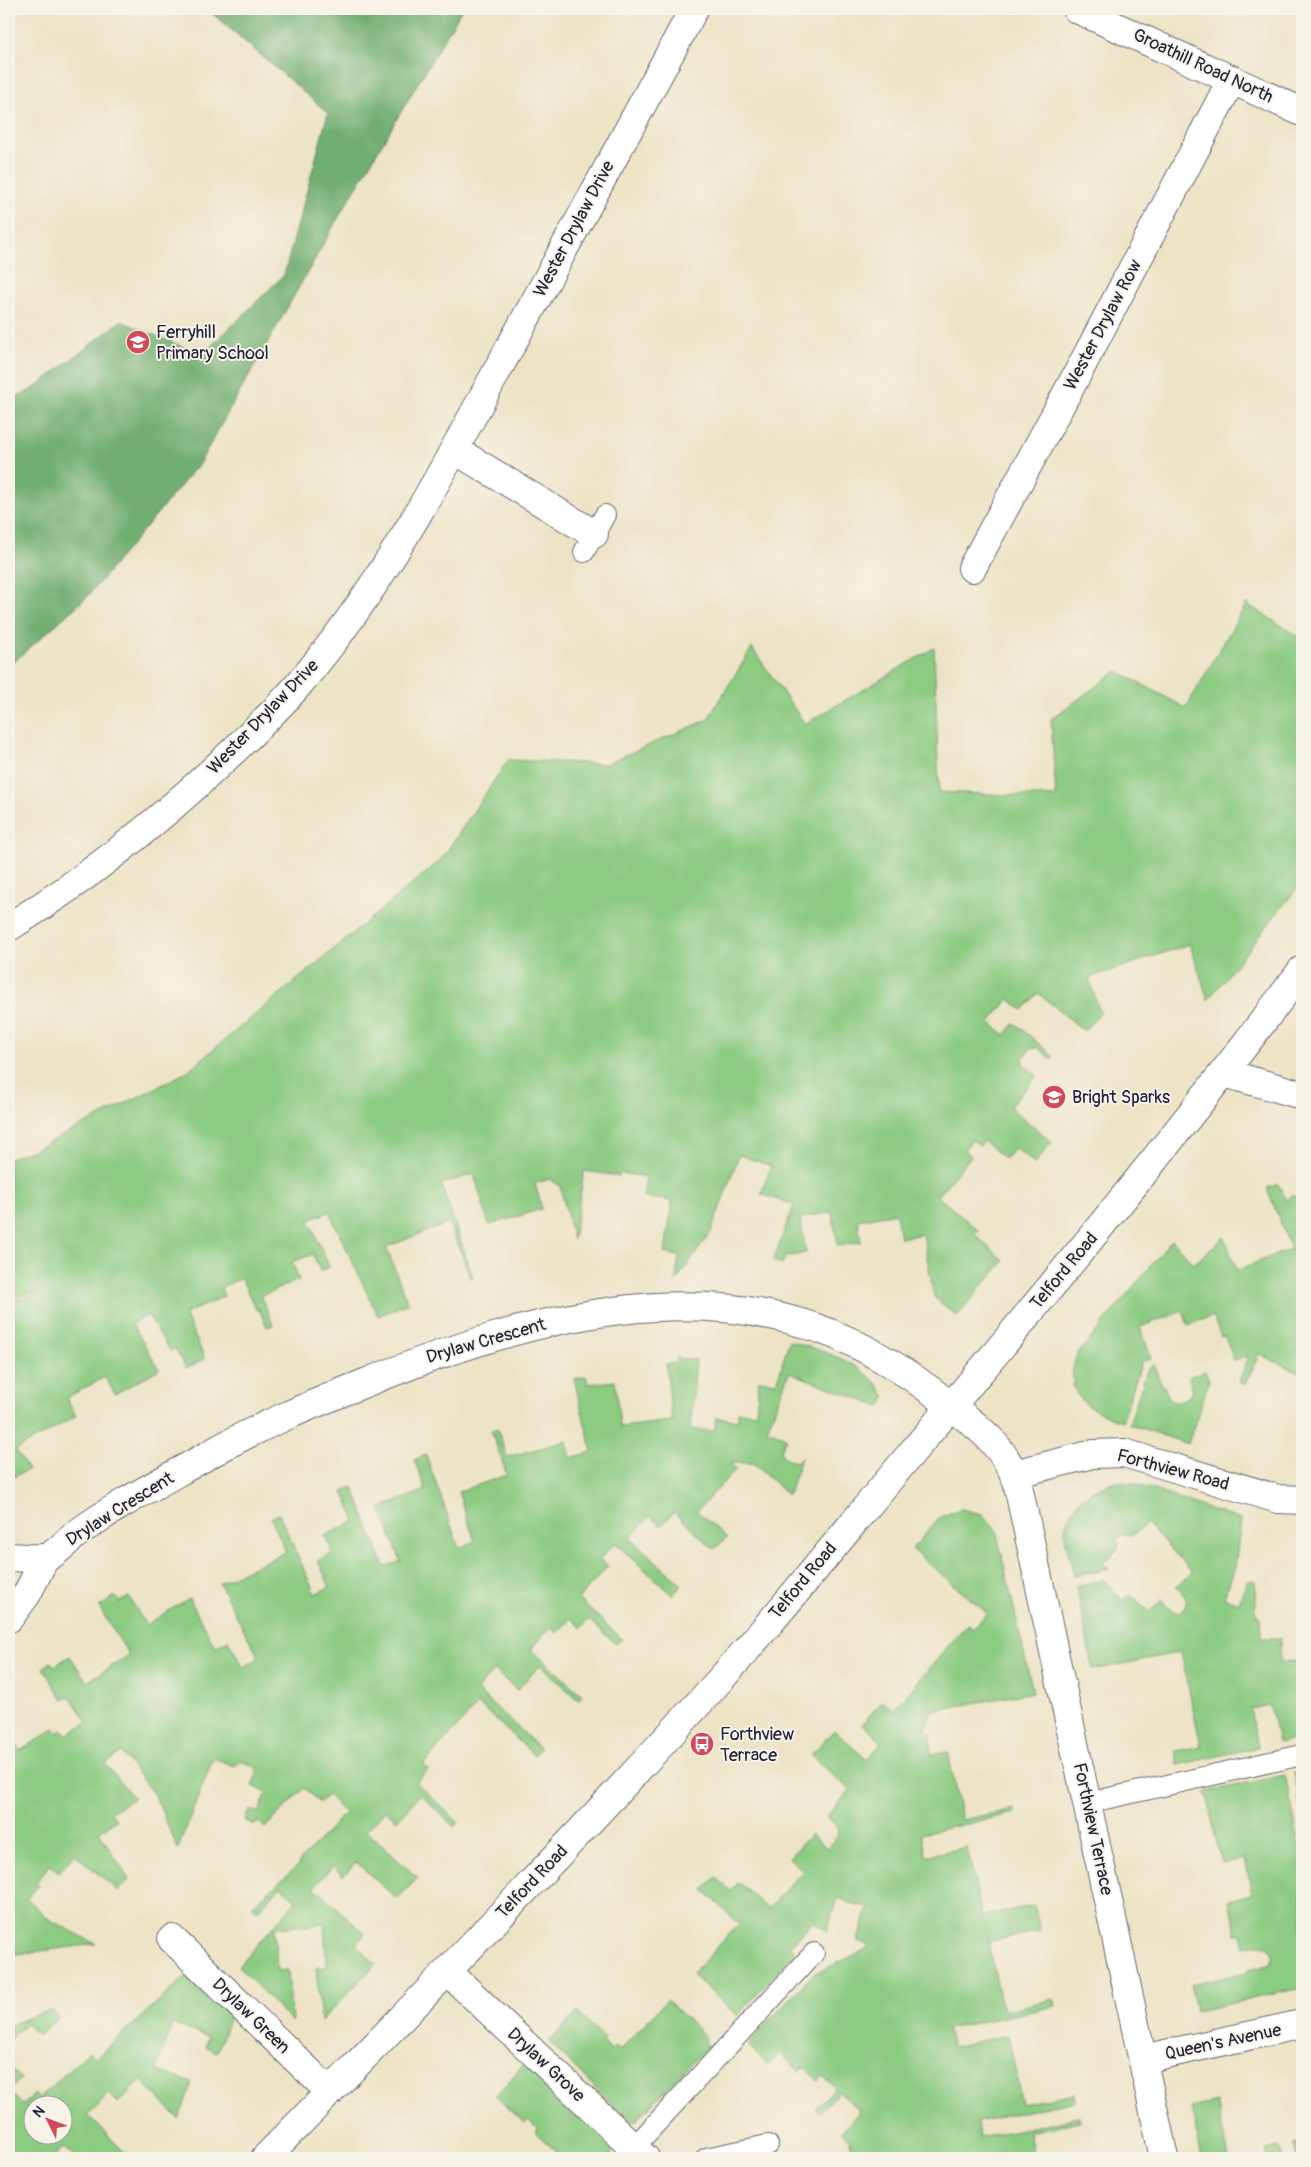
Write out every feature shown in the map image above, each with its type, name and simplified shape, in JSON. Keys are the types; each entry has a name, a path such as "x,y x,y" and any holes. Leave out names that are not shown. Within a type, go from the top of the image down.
{"street":[{"name":"Wester Drylaw Drive","path":"9,927 51,901 184,798 256,729 299,684 348,622 393,555 455,450 694,9"},
{"name":"Groathill Road North","path":"1077,9 1302,112"},
{"name":"Wester Drylaw Row","path":"972,568 1082,367 1232,80"},
{"path":"455,450 594,534"},
{"name":"Telford Road","path":"264,2158 448,1972 588,1824 722,1678 952,1406 1137,1183 1224,1074 1302,970"},
{"path":"1224,1074 1302,1095"},
{"name":"Drylaw Crescent","path":"9,1618 27,1594 45,1558 78,1532 222,1447 315,1403 416,1362 491,1337 577,1316 647,1307 710,1306 755,1311 803,1323 850,1341 904,1371 952,1406"},
{"name":"Forthview Terrace","path":"952,1406 994,1441 1005,1456 1019,1488 1164,2158"},
{"name":"Forthview Road","path":"1014,1474 1093,1454 1124,1453 1278,1499 1302,1500"},
{"path":"9,1557 45,1558"},
{"name":"Drylaw Green","path":"172,1939 330,2092"},
{"name":"Drylaw Grove","path":"448,1972 635,2155"},
{"name":"Queen's Avenue","path":"1143,2059 1302,2024"}],"lane":[{"path":"1087,1803 1302,1755"},
{"path":"635,2155 814,1953"},
{"path":"706,2158 768,2145"}],"green space":[{"path":"207,9 462,9 337,220 199,464 86,598 9,666 9,400 33,389 121,321 202,355 284,275 328,113"},
{"path":"1246,604 1302,638 1302,882 1208,1000 1190,944 1089,978 1100,1013 1084,1031 1038,993 1023,1010 1009,999 990,1022 1005,1035 1015,1023 1053,1056 1051,1059 1038,1048 1031,1048 1022,1059 1024,1065 1037,1076 1010,1107 1052,1142 1035,1164 1015,1148 1005,1159 984,1141 980,1146 972,1140 964,1149 971,1156 937,1196 979,1231 975,1235 1004,1261 957,1316 934,1297 923,1234 900,1238 896,1213 858,1220 861,1242 838,1246 832,1212 800,1218 806,1253 785,1257 782,1264 773,1261 794,1205 761,1194 771,1166 739,1155 711,1232 676,1281 679,1256 665,1253 672,1201 643,1197 646,1177 620,1173 619,1176 584,1171 573,1240 560,1186 550,1179 535,1183 542,1209 489,1225 474,1174 441,1184 473,1277 471,1278 449,1223 386,1247 408,1303 378,1316 329,1212 309,1220 329,1267 320,1271 313,1254 292,1262 299,1280 261,1296 273,1325 267,1327 259,1309 256,1310 241,1278 221,1288 224,1296 185,1314 205,1359 186,1368 175,1348 170,1351 148,1315 132,1324 159,1369 115,1394 105,1377 66,1398 76,1416 16,1450 28,1470 9,1479 9,1302 33,1295 31,1292 9,1300 9,1158 34,1150 185,1073 441,860 508,760 605,764 707,720 752,648 805,724 934,648 939,792 1056,797 1051,719 1117,671 1186,708"},
{"path":"1278,1184 1287,1201 1292,1195 1298,1198 1302,1219 1302,1374 1259,1354 1245,1385 1239,1382 1248,1356 1234,1360 1225,1336 1221,1337 1213,1316 1188,1325 1183,1311 1140,1327 1151,1358 1142,1361 1122,1421 1098,1412 1081,1399 1075,1391 1072,1381 1077,1355 1172,1240 1194,1264 1224,1237 1237,1270 1291,1249 1267,1188"},
{"path":"789,1341 830,1354 856,1367 877,1385 885,1396 884,1402 880,1407 789,1372 767,1430 786,1437 781,1451 783,1457 796,1462 801,1458 788,1495 753,1463 730,1463 736,1469 697,1511 727,1538 714,1549 674,1512 661,1526 650,1516 630,1538 682,1585 673,1595 615,1543 600,1559 608,1566 578,1599 622,1639 616,1644 589,1620 581,1628 571,1618 557,1633 550,1628 531,1649 582,1695 578,1700 540,1665 517,1690 494,1670 477,1690 540,1748 534,1755 478,1704 423,1765 428,1770 416,1783 458,1822 454,1827 420,1794 397,1820 385,1810 366,1831 418,1878 397,1899 356,1862 343,1876 333,1866 314,1887 365,1934 356,1944 376,1964 321,2021 316,1968 327,1967 324,1924 274,1928 277,1971 288,1970 292,2022 238,1966 296,1901 281,1886 257,1911 252,1906 299,1865 298,1863 345,1813 327,1795 320,1803 304,1788 265,1828 258,1821 256,1825 245,1821 249,1809 259,1813 267,1792 252,1786 257,1773 256,1767 241,1761 235,1766 213,1758 178,1849 155,1796 121,1752 105,1764 134,1798 111,1812 116,1820 99,1832 129,1880 118,1891 75,1854 59,1872 50,1865 36,1882 39,1885 27,1898 50,1920 96,1944 16,1954 14,1940 9,1941 9,1757 14,1754 9,1745 9,1737 20,1751 54,1729 57,1733 63,1730 67,1735 87,1722 70,1696 63,1700 43,1668 51,1662 54,1666 70,1656 87,1682 129,1655 99,1607 115,1596 119,1602 129,1597 146,1625 189,1598 215,1647 228,1640 243,1667 259,1658 219,1583 286,1552 271,1518 279,1514 315,1594 330,1587 318,1560 333,1553 325,1536 356,1521 343,1491 353,1487 384,1567 401,1561 380,1508 426,1490 414,1460 426,1455 459,1548 475,1541 458,1492 507,1475 491,1430 497,1428 507,1457 567,1441 571,1458 592,1452 574,1379 586,1376 588,1384 615,1381 620,1427 672,1421 666,1364 677,1363 677,1358 696,1360 690,1429 714,1431 716,1418 738,1420 738,1412 756,1413 759,1380 777,1382"},
{"path":"1154,1365 1162,1387 1164,1386 1169,1398 1176,1402 1190,1396 1193,1389 1188,1377 1205,1371 1209,1381 1188,1444 1129,1424 1148,1368"},
{"path":"1116,1482 1133,1483 1241,1520 1235,1567 1224,1598 1239,1603 1247,1581 1255,1580 1256,1615 1260,1616 1261,1638 1280,1638 1280,1662 1302,1661 1302,1738 1278,1743 1270,1705 1250,1709 1258,1747 1178,1765 1175,1751 1201,1746 1181,1652 1093,1670 1076,1586 1104,1580 1123,1601 1131,1594 1149,1612 1162,1600 1172,1610 1180,1612 1184,1610 1187,1603 1176,1587 1192,1572 1147,1523 1133,1535 1123,1534 1118,1539 1118,1549 1103,1563 1109,1569 1074,1576 1065,1534 1066,1524 1070,1515 1075,1506 1089,1493 1107,1484"},
{"path":"961,1509 982,1514 996,1530 1033,1692 931,1711 925,1734 931,1734 931,1755 948,1752 962,1820 1014,1809 1015,1813 921,1834 926,1856 967,1847 982,1916 1034,1905 1040,1931 988,1942 1003,2011 1054,1999 1056,2006 947,2029 952,2047 1008,2035 1022,2104 1074,2093 1075,2101 977,2122 979,2138 1079,2117 1080,2121 1029,2132 1034,2158 878,2158 877,2150 853,2155 850,2141 841,2132 860,2111 839,2092 820,2112 815,2108 835,2088 823,2076 818,2081 804,2067 799,2071 780,2053 768,2065 747,2045 812,1975 867,1949 868,1944 858,1941 868,1908 837,1898 827,1931 813,1921 790,1946 796,1952 737,2016 692,1974 739,1924 704,1890 716,1877 731,1891 738,1882 768,1909 803,1871 789,1858 811,1834 827,1848 838,1835 837,1826 826,1817 850,1790 811,1755 834,1730 867,1760 882,1742 862,1724 882,1701 894,1710 967,1624 973,1629 987,1613 912,1549 940,1517"},
{"path":"1302,1771 1302,1813 1294,1773"},
{"path":"1285,1775 1302,1856 1302,1988 1196,2011 1190,1984 1248,1972 1248,1969 1268,1964 1272,1955 1268,1945 1259,1944 1244,1947 1241,1934 1236,1935 1229,1900 1252,1894 1245,1859 1221,1863 1206,1792"},
{"path":"184,1978 197,1979 231,2014 217,2052 205,2047 209,2037 173,2024 156,2070 192,2083 179,2119 141,2080 118,2103 109,2094 88,2115 130,2158 97,2158 92,2154 87,2158 75,2158 63,2147 53,2158 47,2158 41,2153 35,2158 9,2158 9,2091 22,2105 22,2144 72,2144 72,2094 43,2094 89,2052 96,2058"},
{"path":"667,2000 700,2031 705,2037 707,2047 637,2120 628,2120 549,2042 577,2012 605,2038 602,2042 611,2050 615,2047 619,2051"},
{"path":"51,2010 58,2018 38,2036 26,2023 9,2040 9,2028 16,2022"},
{"path":"527,2061 615,2147 609,2158 550,2158 556,2151 535,2132 537,2129 528,2120 525,2123 495,2096"},
{"path":"9,2066 21,2079 9,2091"},
{"path":"1216,2102 1229,2158 1202,2158 1191,2108"},
{"path":"1302,2142 1302,2158 1297,2158 1294,2144"},
{"path":"1280,2147 1282,2158 1268,2158 1266,2150"}],"place":[{"name":"Ferryhill Primary School","path":"138,342"},
{"name":"Bright Sparks","path":"1054,1097"},
{"name":"Forthview Terrace","path":"702,1744"}]}
